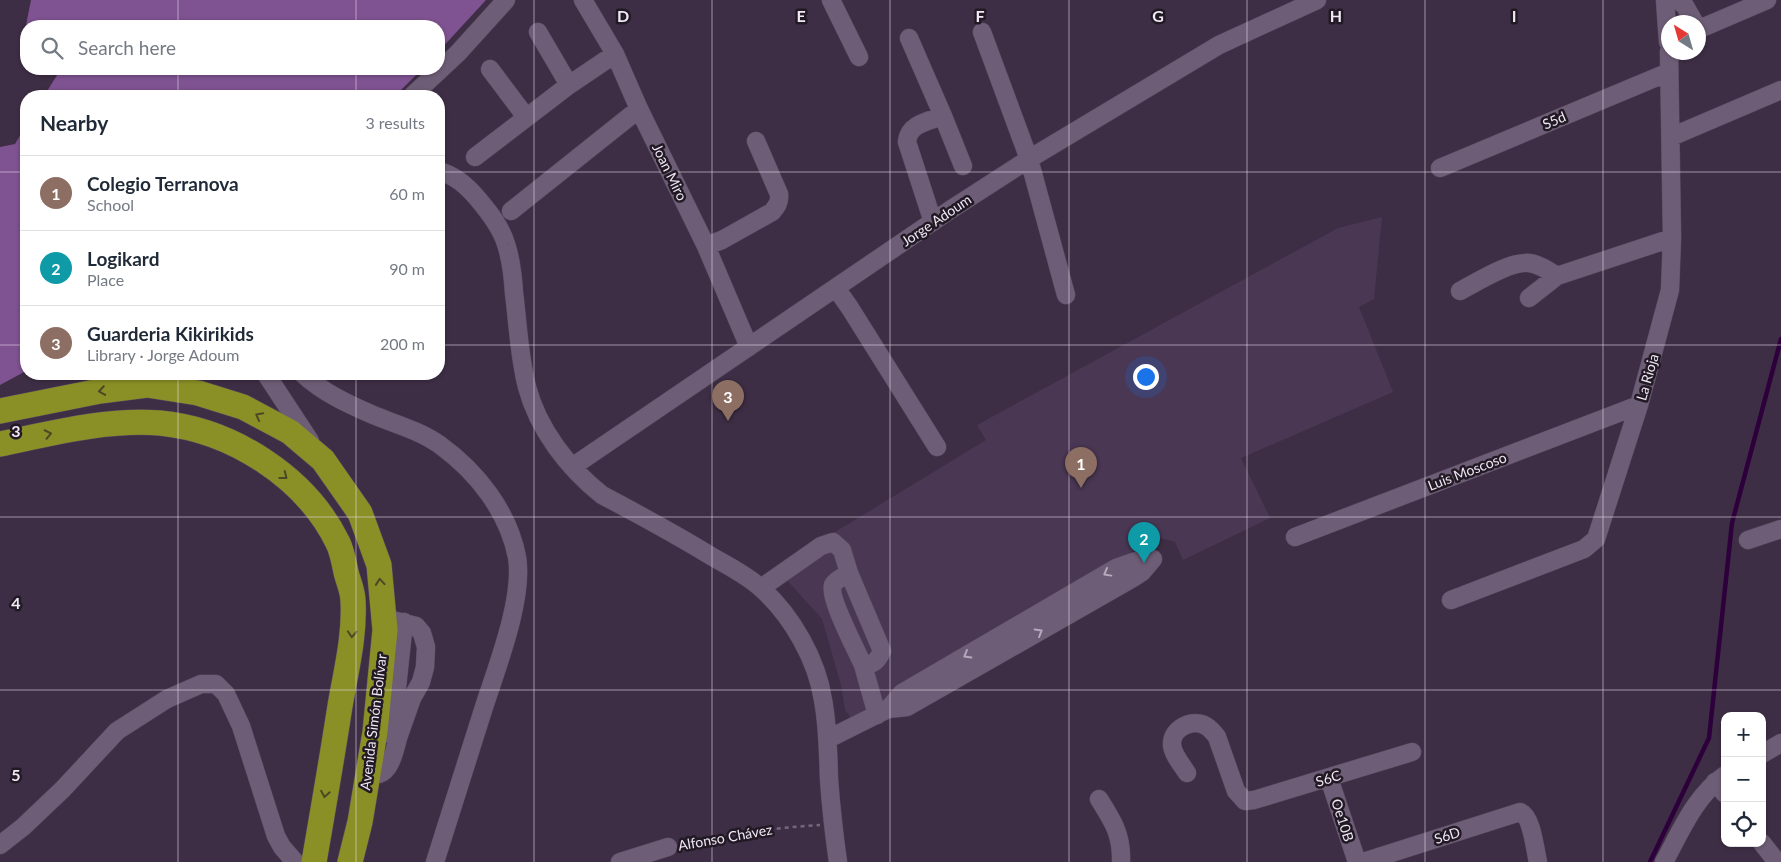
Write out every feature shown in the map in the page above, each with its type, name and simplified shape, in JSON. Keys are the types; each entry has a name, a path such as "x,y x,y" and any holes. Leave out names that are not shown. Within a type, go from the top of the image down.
{"highway":[{"name":"Avenida Simón Bolívar","path":"0,411 150,380"},
{"name":"Avenida Simón Bolívar","path":"158,380 243,407 290,432 323,460 360,513 379,565 394,620 385,630 389,734 367,776 360,822 350,862"},
{"path":"0,444 61,431 120,422 161,423 197,429 232,443 265,462 298,487 320,512 339,544 353,600 352,640 314,862"},
{"path":"360,822 360,862"}],"street":[{"path":"445,65 506,0"},
{"name":"Joan Miro","path":"583,0 614,54 706,246 749,347"},
{"path":"831,0 859,57"},
{"name":"Jorge Adoum","path":"572,467 933,222 1029,160 1219,45 1318,0"},
{"path":"1664,0 1665,15"},
{"path":"1678,0 1685,6 1690,15"},
{"path":"1706,26 1767,0"},
{"path":"538,32 569,85"},
{"path":"982,32 1029,160 1066,295"},
{"path":"909,38 944,116 963,166"},
{"path":"475,157 569,85 614,54"},
{"name":"La Rioja","path":"1452,600 1584,549 1596,539 1639,405 1670,290 1672,238 1669,60"},
{"path":"490,69 526,117"},
{"name":"S5d","path":"1440,168 1669,72"},
{"path":"418,90 434,75"},
{"path":"1671,137 1781,90"},
{"path":"510,211 639,109"},
{"path":"933,222 907,142 907,136 916,126 944,116"},
{"path":"706,246 722,240 772,212 780,200 756,141"},
{"path":"445,172 451,174 468,188 494,221 506,243 512,273 521,356 527,388 544,428 572,467 586,482 602,494 742,574 761,588 782,610 798,632 813,664 823,698 828,739 833,824 838,862"},
{"path":"1529,298 1557,276 1672,238"},
{"path":"1460,291 1506,268 1528,262 1557,276"},
{"path":"836,288 937,447"},
{"path":"270,380 323,460"},
{"path":"309,380 371,414 417,431 457,458 475,475 490,494 503,518 517,558 517,584 508,632 435,862"},
{"name":"Luis Moscoso","path":"1294,537 1639,405"},
{"path":"1748,540 1781,529"},
{"path":"761,588 828,542 833,542 842,550 849,574 882,651 874,662 863,665"},
{"path":"828,739 882,712 907,706 1116,568 1136,561 1153,559 1142,572 1133,578 1009,640"},
{"path":"849,574 833,585 833,599 882,712"},
{"path":"389,734 425,667 426,647 422,633 416,626 394,620"},
{"path":"0,845 43,808 117,731 167,699 202,684 216,684 226,694 241,726 276,836 282,847 295,862"},
{"name":"S6C","path":"1187,773 1173,749 1173,738 1180,728 1188,724 1200,723 1207,726 1217,737 1236,791 1245,801 1254,800 1412,752"},
{"path":"1766,752 1781,744"},
{"name":"Oe10B","path":"1325,779 1350,862"},
{"name":"Oe10B","path":"1325,779 1357,862"},
{"path":"1664,862 1692,810 1708,788 1721,784"},
{"path":"1099,800 1118,830 1121,862"},
{"name":"S6D","path":"1363,862 1515,813 1523,813 1528,819 1538,862"},
{"path":"1765,847 1776,862"},
{"name":"Alfonso Chávez","path":"620,862 668,848"}],"path":[{"name":"Alfonso Chávez","path":"668,848 721,836 762,830 833,824"}],"shaded area":[{"path":"31,0 486,0 445,44 445,20 27,20"},
{"path":"57,75 416,75 401,90 48,90"},
{"path":"20,135 20,374 0,385 0,147 15,144"},
{"path":"1382,217 1374,299 1359,307 1393,392 1241,458 1270,518 1183,560 1175,542 1157,537 852,720 845,710 841,685 822,619 776,568 986,440 977,425 1338,228"}],"waterway":[{"path":"1650,862 1709,738 1732,523 1781,339"}],"place":[{"name":"Guarderia Kikirikids","path":"728,421"},
{"name":"Colegio Terranova","path":"1081,488"},
{"name":"Logikard","path":"1144,563"}]}
